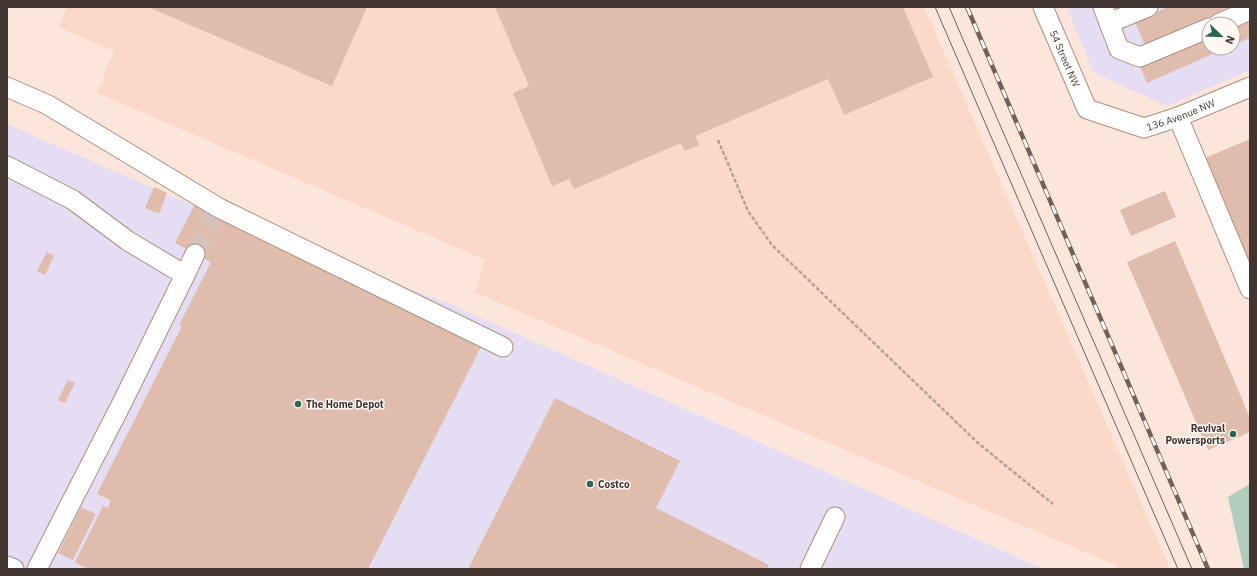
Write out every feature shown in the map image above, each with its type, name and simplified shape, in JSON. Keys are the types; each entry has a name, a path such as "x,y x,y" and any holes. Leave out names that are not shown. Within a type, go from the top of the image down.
{"street":[{"name":"54 Street NW","path":"1042,7 1088,109"},
{"path":"1148,7 1106,15 1119,49 1140,57 1201,31"},
{"path":"1236,16 1250,10"},
{"path":"7,87 48,105 217,210 503,347"},
{"name":"136 Avenue NW","path":"1088,109 1144,128 1178,117 1250,87"},
{"path":"1178,117 1250,289"},
{"path":"7,166 73,200 128,241 185,275"},
{"path":"37,569 122,403 195,254"},
{"path":"810,569 836,517"},
{"path":"7,566 14,569"}],"path":[{"path":"718,140 748,211 772,245 978,443 1053,504"}],"shaded area":[{"path":"67,7 924,7 1170,569 1119,569 1115,565 474,292 486,260 97,93 114,51 58,27"},
{"path":"1066,7 1250,7 1250,70 1167,106 1094,73"},
{"path":"7,124 228,221 450,304 1043,569 7,569"}],"green space":[{"path":"1250,484 1250,569 1244,569 1228,497"}],"building":[{"path":"148,7 367,7 332,86"},
{"path":"495,7 903,7 933,77 844,115 828,79 695,136 699,145 685,151 681,143 574,189 569,179 552,186 513,93 529,86"},
{"path":"1168,7 1232,7 1211,16 1201,16 1201,21 1145,45 1135,22"},
{"path":"1250,20 1250,38 1241,42 1241,24"},
{"path":"1201,40 1201,56 1208,56 1147,83 1140,67"},
{"path":"1250,139 1250,264 1205,158"},
{"path":"154,187 167,193 159,214 145,208"},
{"path":"1165,191 1176,217 1131,236 1120,210"},
{"name":"The Home Depot","path":"196,202 481,347 368,569 88,569 75,562 103,506 108,508 110,502 110,500 97,494 182,326 179,325 211,262 175,243"},
{"path":"1175,241 1250,418 1250,432 1208,450 1127,262"},
{"path":"47,252 54,256 45,275 37,271"},
{"path":"68,380 75,383 65,403 58,400"},
{"name":"Costco","path":"555,398 680,461 656,508 769,565 767,569 468,569"},
{"path":"81,507 96,514 73,560 58,553"}],"tunnel":[{"path":"195,254 216,213"}],"tram line":[{"path":"935,7 1178,569"},
{"path":"949,7 1192,569"}],"railway":[{"path":"967,7 1208,569"}],"place":[{"name":"The Home Depot","path":"298,404"},
{"name":"Revival Powersports","path":"1233,434"},
{"name":"Costco","path":"590,484"}]}
